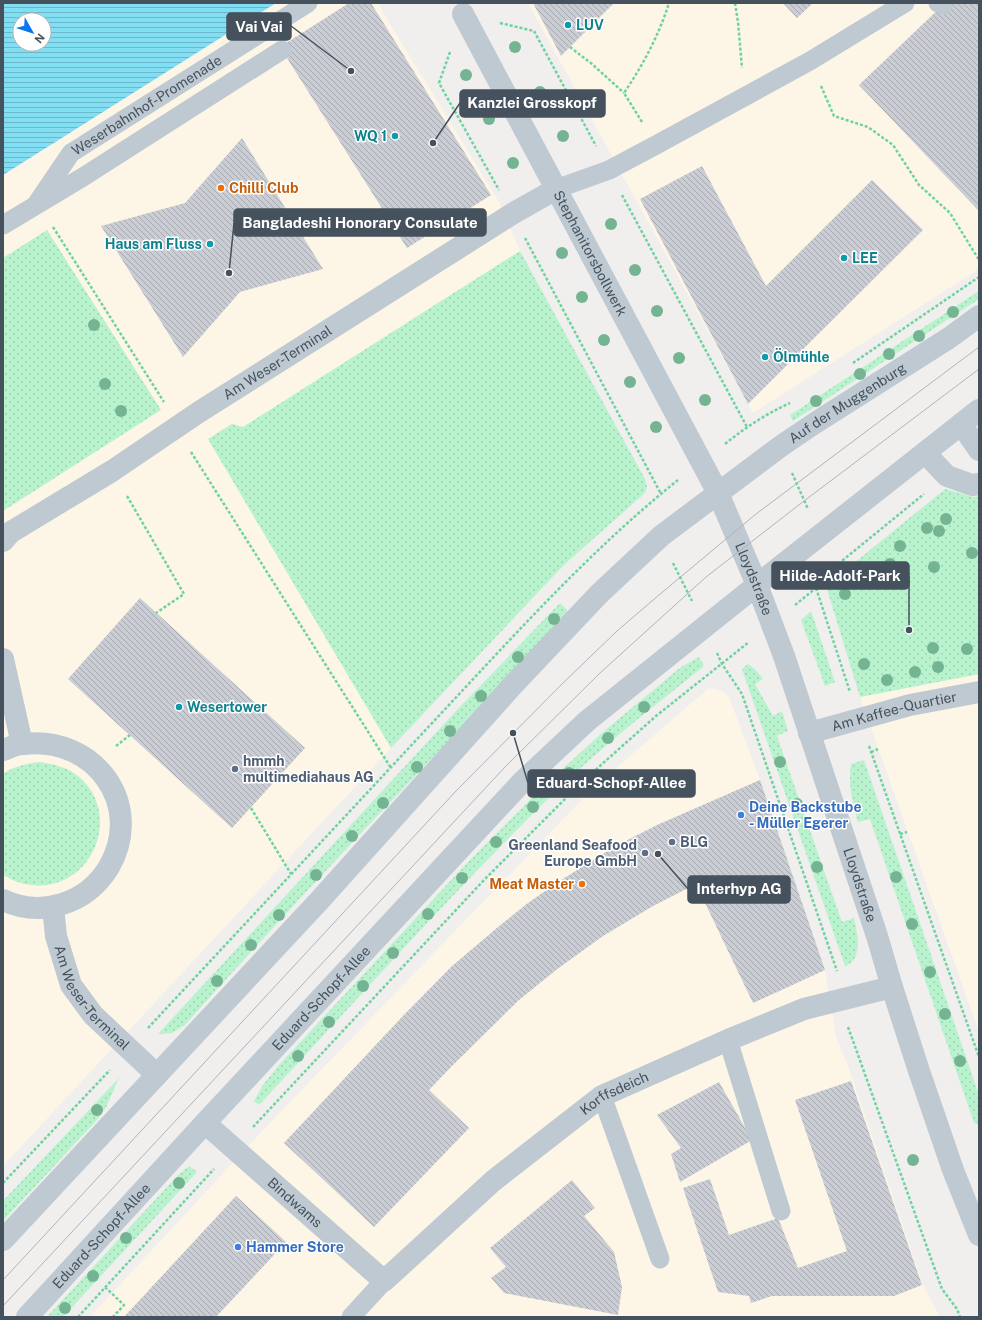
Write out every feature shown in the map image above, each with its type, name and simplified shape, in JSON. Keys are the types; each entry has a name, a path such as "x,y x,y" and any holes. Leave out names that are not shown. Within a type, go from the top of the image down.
{"street":[{"name":"Stephanitorsbollwerk","path":"460,8 718,493"},
{"name":"Am Weser-Terminal","path":"3,541 11,532 112,471 223,397 512,214 556,189"},
{"name":"Auf der Muggenburg","path":"718,493 781,446 949,338 979,316"},
{"path":"757,584 979,410"},
{"path":"961,424 979,450"},
{"path":"925,453 947,476 972,485 979,484"},
{"path":"3,1240 319,901 512,686 599,594 661,536 718,493"},
{"name":"Lloydstraße","path":"718,493 757,584 779,642 878,936 892,987 951,1163 979,1235"},
{"name":"Eduard-Schopf-Allee","path":"27,1317 522,782 587,721 757,584"},
{"path":"3,659 12,747 48,743 72,749 93,763 107,778 116,797 121,817 120,837 114,857 104,875 90,890 72,901 53,907 32,908 12,905 3,900"},
{"name":"Am Kaffee-Quartier","path":"809,733 910,705 979,692"},
{"name":"Am Weser-Terminal","path":"53,907 56,936 71,985 93,1015 157,1075"},
{"name":"Korffsdeich","path":"384,1281 493,1181 602,1096 728,1040 804,1010 892,987"},
{"name":"Bindwams","path":"205,1123 384,1281"}],"lane":[{"name":"Weserbahnhof-Promenade","path":"3,225 37,203 71,153 308,3"},
{"path":"556,189 609,170 656,145 810,61 905,3"},
{"path":"37,203 83,177 282,50"},
{"path":"728,1040 781,1210"},
{"path":"602,1096 660,1259"},
{"path":"351,1317 384,1281"}],"path":[{"path":"624,93 638,72 663,23 669,3"},
{"path":"735,3 744,97"},
{"path":"3,1183 561,585 646,506 661,494 512,214 440,83 460,8 534,32 747,427 768,413 792,402"},
{"path":"570,47 592,64 624,93 656,145"},
{"path":"810,61 834,116 868,127 893,145 919,185 950,213 979,260"},
{"path":"52,226 152,383"},
{"path":"850,364 979,277"},
{"path":"768,413 832,568"},
{"path":"175,428 391,768"},
{"path":"112,471 184,594 156,612"},
{"path":"947,476 832,568 816,588 870,752 979,1057"},
{"path":"78,1317 484,880 578,787 656,716 722,664 646,506"},
{"path":"870,752 878,749"},
{"path":"251,808 291,874"},
{"path":"900,834 907,832"},
{"path":"105,1287 124,1305 113,1317"}],"shaded area":[{"path":"276,3 384,3 379,6 499,202 520,251 243,427 232,424 208,439 391,748 3,1166 3,175"},
{"path":"528,3 979,3 979,268 753,413"},
{"path":"979,674 979,1032 860,697"},
{"path":"709,688 723,691 729,697 760,780 825,970 836,1037 848,1066 923,1285 940,1317 90,1317 267,1126 594,787"}],"green space":[{"path":"47,230 161,410 3,511 3,258"},
{"path":"520,251 645,479 647,487 645,493 566,563 391,748 208,439 232,424 243,427"},
{"path":"979,291 979,299 793,421 790,415"},
{"path":"945,489 973,497 979,496 979,674 860,697 826,586"},
{"path":"560,603 568,611 489,698 293,906 185,1025 172,1033 158,1034 456,711"},
{"path":"811,611 835,682 825,686 801,620"},
{"path":"699,657 704,666 608,744 553,794 441,908 259,1105 254,1101 263,1085 279,1065 469,861 546,784 603,732 681,667"},
{"path":"748,664 755,669 763,679 755,684 773,716 782,711 788,731 777,736 842,922 854,918 858,945 857,952 851,963 845,966 742,669"},
{"path":"864,760 979,1095 979,1125 974,1123 870,819 858,822 852,800 850,772 851,764"},
{"path":"39,762 60,766 78,776 90,789 98,805 100,821 98,838 92,853 82,867 69,878 52,884 39,886 21,883 3,875 3,774 16,767"},
{"path":"119,1078 106,1107 96,1121 3,1221 3,1201"},
{"path":"189,1166 197,1172 63,1317 47,1317 178,1175"}],"water":[{"path":"3,3 276,3 3,175"}],"building":[{"name":"WQ 1","path":"349,3 371,3 491,195 407,248 280,47"},
{"name":"LUV","path":"533,3 614,3 561,56"},
{"path":"783,3 813,3 797,18"},
{"path":"945,3 979,3 979,211 859,85"},
{"name":"Haus am Fluss","path":"242,138 323,269 240,292 183,357 101,226 185,203"},
{"name":"LEE","path":"702,166 766,286 872,180 923,230 748,404 640,199"},
{"name":"Wesertower","path":"140,598 305,748 232,828 68,679"},
{"path":"760,780 825,970 753,1003 696,884 653,906 603,936 556,970 519,1000 429,1090 469,1128 374,1227 284,1143 451,967 528,903 558,882 614,847 657,825"},
{"path":"851,1081 922,1285 894,1296 772,1296 751,1303 749,1296 718,1292 683,1188 710,1179 729,1235 778,1218 798,1268 847,1251 795,1100"},
{"path":"719,1082 752,1140 680,1182 671,1154 681,1148 657,1115"},
{"path":"572,1180 595,1208 584,1216 614,1252 622,1287 618,1315 504,1293 491,1278 506,1267 490,1248"},
{"path":"236,1196 286,1242 216,1317 124,1317"}],"tram line":[{"path":"3,1280 456,791 617,631 756,514 979,347"},
{"path":"3,1306 505,767 600,673 706,577 979,369"}],"place":[{"name":"LUV","path":"568,25"},
{"name":"Vai Vai","path":"351,71"},
{"name":"WQ 1","path":"395,136"},
{"name":"Kanzlei Grosskopf","path":"433,143"},
{"name":"Chilli Club","path":"221,188"},
{"name":"Haus am Fluss","path":"210,244"},
{"name":"LEE","path":"844,258"},
{"name":"Bangladeshi Honorary Consulate","path":"229,273"},
{"name":"Ölmühle","path":"765,357"},
{"name":"Hilde-Adolf-Park","path":"909,630"},
{"name":"Wesertower","path":"179,707"},
{"name":"Eduard-Schopf-Allee","path":"513,733"},
{"name":"hmmh multimediahaus AG","path":"235,769"},
{"name":"Deine Backstube - Müller Egerer","path":"741,815"},
{"name":"BLG","path":"672,842"},
{"name":"Greenland Seafood Europe GmbH","path":"645,853"},
{"name":"Interhyp AG","path":"658,854"},
{"name":"Meat Master","path":"582,884"},
{"name":"Hammer Store","path":"238,1247"}]}
